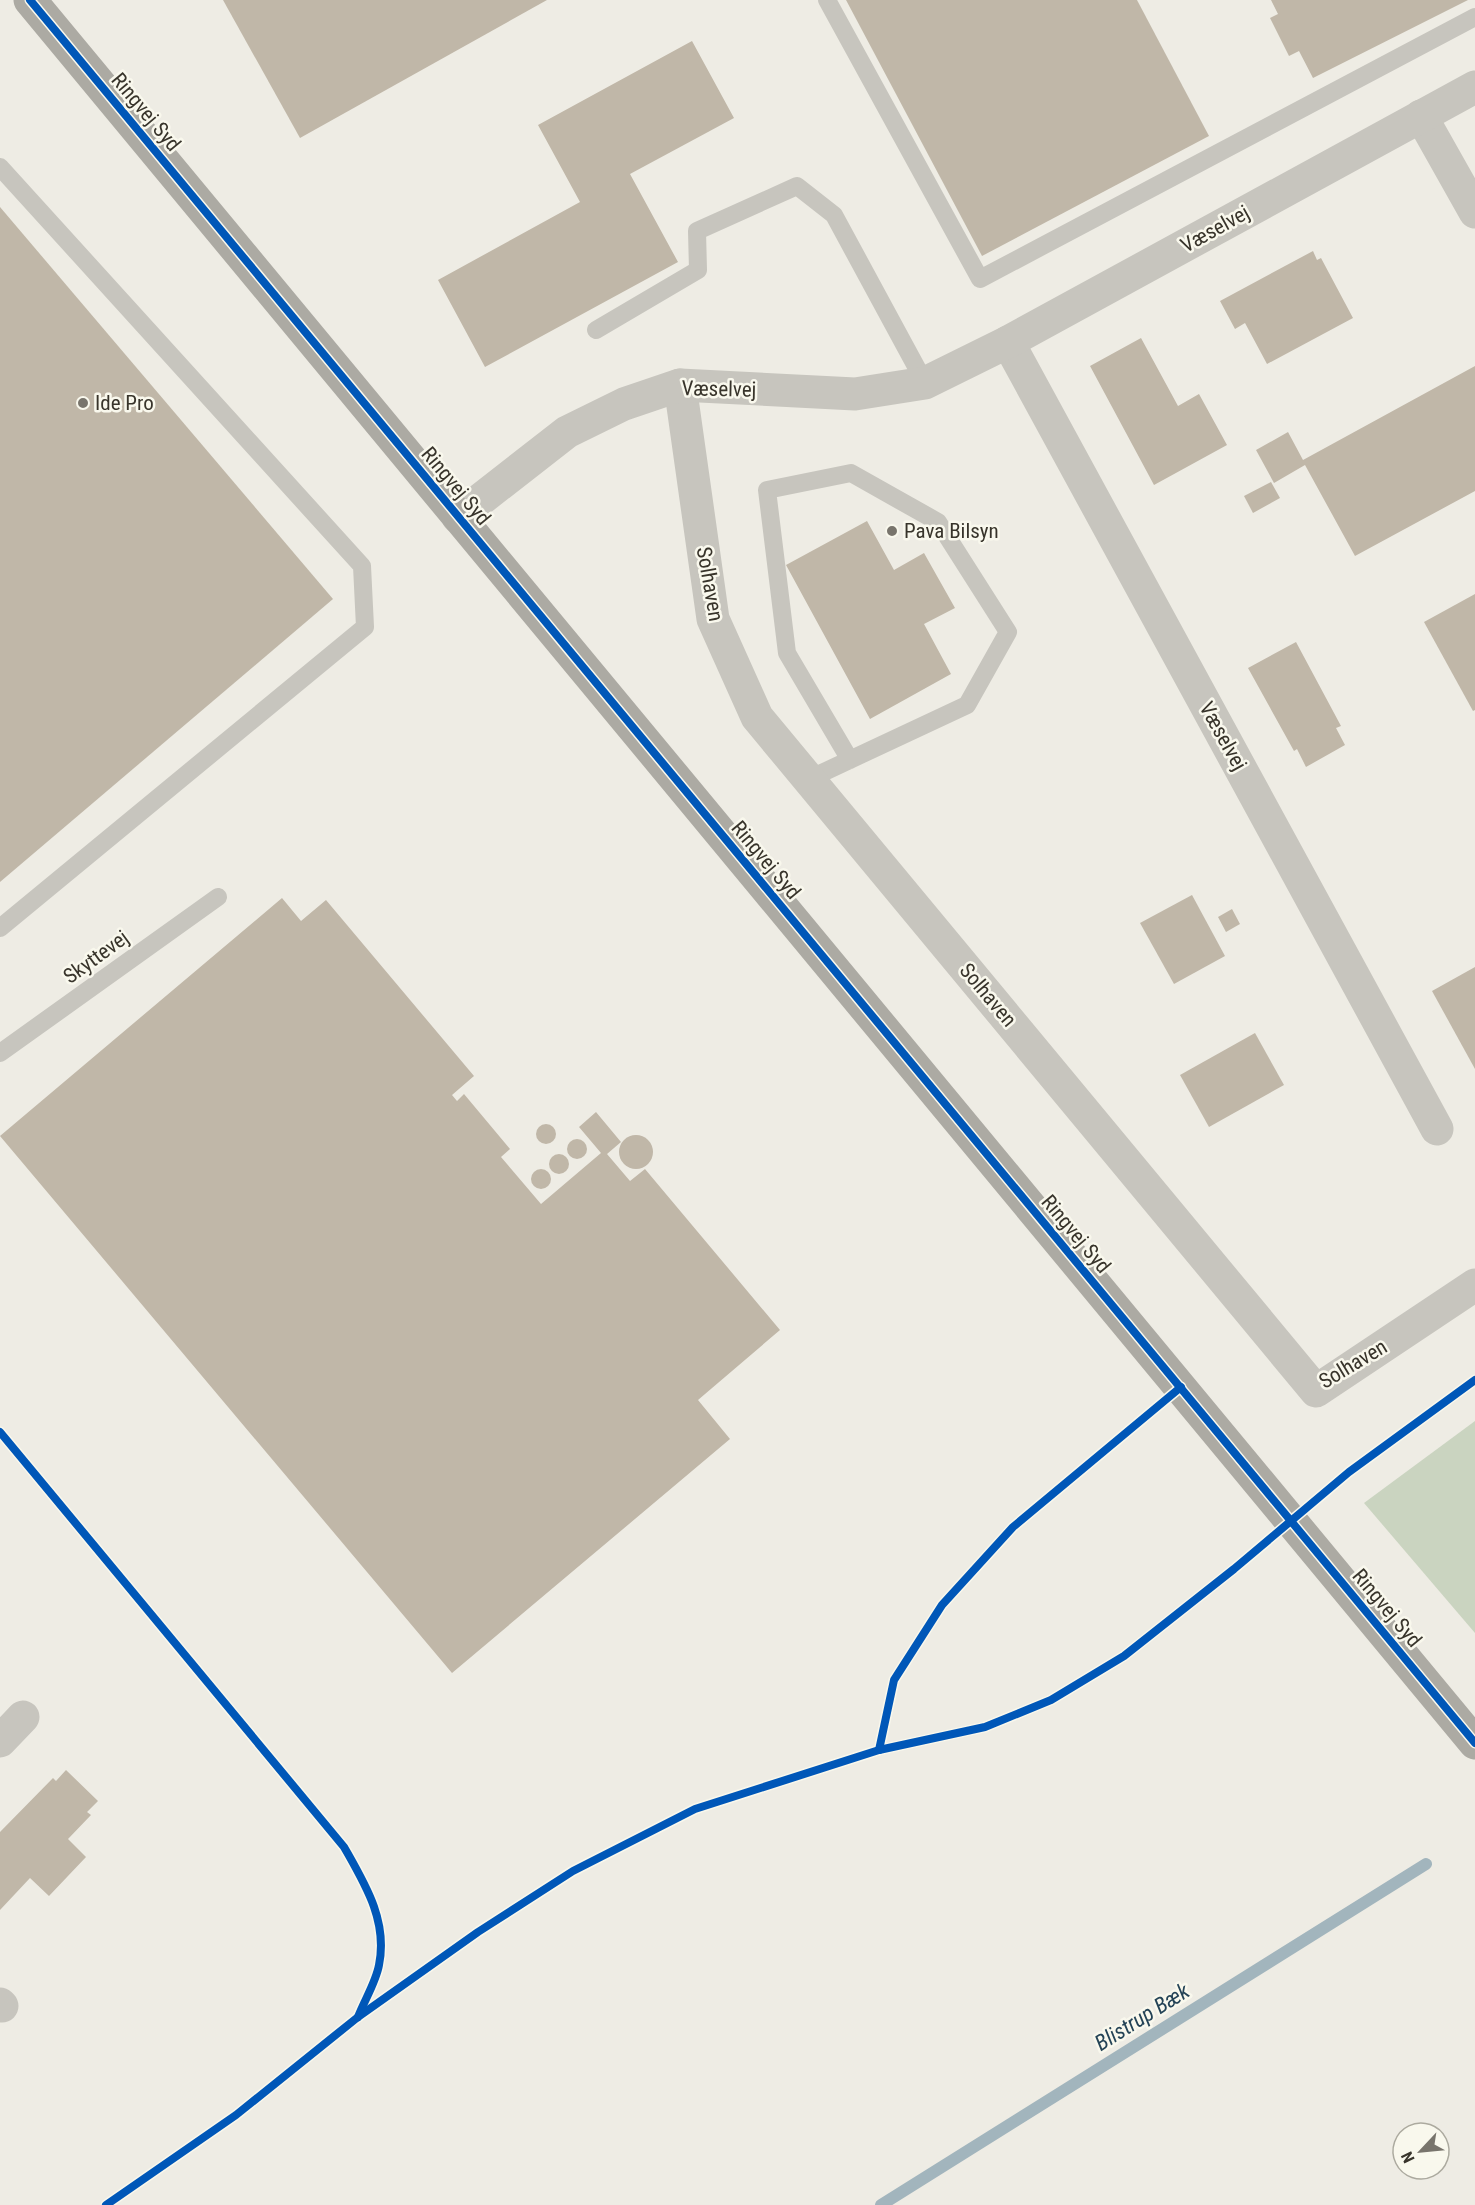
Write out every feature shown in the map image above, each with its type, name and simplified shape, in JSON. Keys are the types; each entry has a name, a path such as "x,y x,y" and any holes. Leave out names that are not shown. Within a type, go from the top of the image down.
{"main road":[{"name":"Ringvej Syd","path":"30,0 1475,1743"}],"street":[{"name":"Væselvej","path":"458,517 567,432 624,404 680,385 855,394 925,383 1008,342 1475,87"},
{"path":"1421,117 1475,212"},
{"name":"Væselvej","path":"1008,342 1437,1129"},
{"name":"Solhaven","path":"680,385 713,619 757,717 1316,1391 1475,1285"},
{"path":"0,1740 23,1718"}],"lane":[{"path":"827,0 980,279 1475,17"},
{"path":"0,167 362,566 365,627 0,928"},
{"path":"596,330 698,270 697,231 798,186 834,215 925,383"},
{"path":"809,779 850,760 967,705 1008,632 938,522 851,473 767,490 787,653 850,760"},
{"name":"Skyttevej","path":"0,1053 218,897"}],"green space":[{"path":"1475,1421 1475,1633 1364,1503"}],"building":[{"path":"223,0 547,0 300,138"},
{"path":"846,0 1137,0 1209,136 982,256"},
{"path":"1271,0 1468,0 1313,78 1299,51 1289,56 1270,18 1278,14"},
{"path":"692,41 734,118 630,174 678,262 485,367 438,280 580,202 538,125"},
{"name":"Ide Pro","path":"0,207 333,599 0,882"},
{"path":"1313,251 1317,260 1321,258 1353,318 1267,364 1245,323 1235,329 1220,301"},
{"path":"1141,338 1178,406 1199,394 1227,445 1154,485 1090,366"},
{"path":"1475,366 1475,491 1355,556 1305,465 1274,483 1256,450 1288,432 1303,460"},
{"path":"1271,482 1280,498 1253,513 1244,496"},
{"path":"867,521 894,570 924,553 955,608 924,624 951,674 870,719 786,565"},
{"path":"1475,594 1475,710 1473,711 1424,622"},
{"path":"1296,642 1341,726 1336,728 1345,745 1306,767 1297,749 1294,751 1248,668"},
{"path":"1192,895 1225,956 1174,984 1140,923"},
{"path":"282,898 301,921 326,900 474,1076 452,1095 457,1101 464,1094 510,1149 501,1157 541,1204 601,1153 579,1127 596,1112 621,1142 607,1154 630,1181 645,1169 780,1330 698,1400 730,1439 452,1673 0,1136"},
{"path":"1232,909 1240,924 1226,932 1218,917"},
{"path":"1475,967 1475,1069 1432,991"},
{"path":"1255,1033 1284,1085 1209,1127 1180,1075"},
{"path":"546,1124 553,1127 556,1134 553,1141 546,1144 539,1141 536,1134 539,1127"},
{"path":"636,1135 648,1140 653,1152 648,1164 636,1169 624,1164 619,1152 624,1140"},
{"path":"577,1139 584,1142 587,1149 584,1156 577,1159 570,1156 567,1149 570,1142"},
{"path":"555,1154 563,1154 569,1160 569,1168 563,1174 555,1174 549,1168 549,1160"},
{"path":"541,1169 548,1172 551,1179 548,1186 541,1189 534,1186 531,1179 534,1172"},
{"path":"66,1770 98,1801 87,1812 91,1815 68,1839 86,1857 49,1896 30,1878 0,1910 0,1832 53,1778 56,1781"}],"waterway":[{"name":"Blistrup Bæk","path":"881,2205 1426,1864"}],"cycle path":[{"path":"30,0 1475,1743"},
{"path":"106,2205 236,2115 358,2017 478,1932 573,1871 695,1809 879,1750 985,1727 1051,1700 1124,1656 1234,1569 1349,1472 1475,1380"},
{"path":"879,1750 894,1680 942,1605 1013,1527 1181,1387"},
{"path":"0,1432 344,1847 373,1903 380,1933 379,1965 373,1985 358,2017"}],"place":[{"name":"Ide Pro","path":"83,403"},
{"name":"Pava Bilsyn","path":"892,531"}]}
